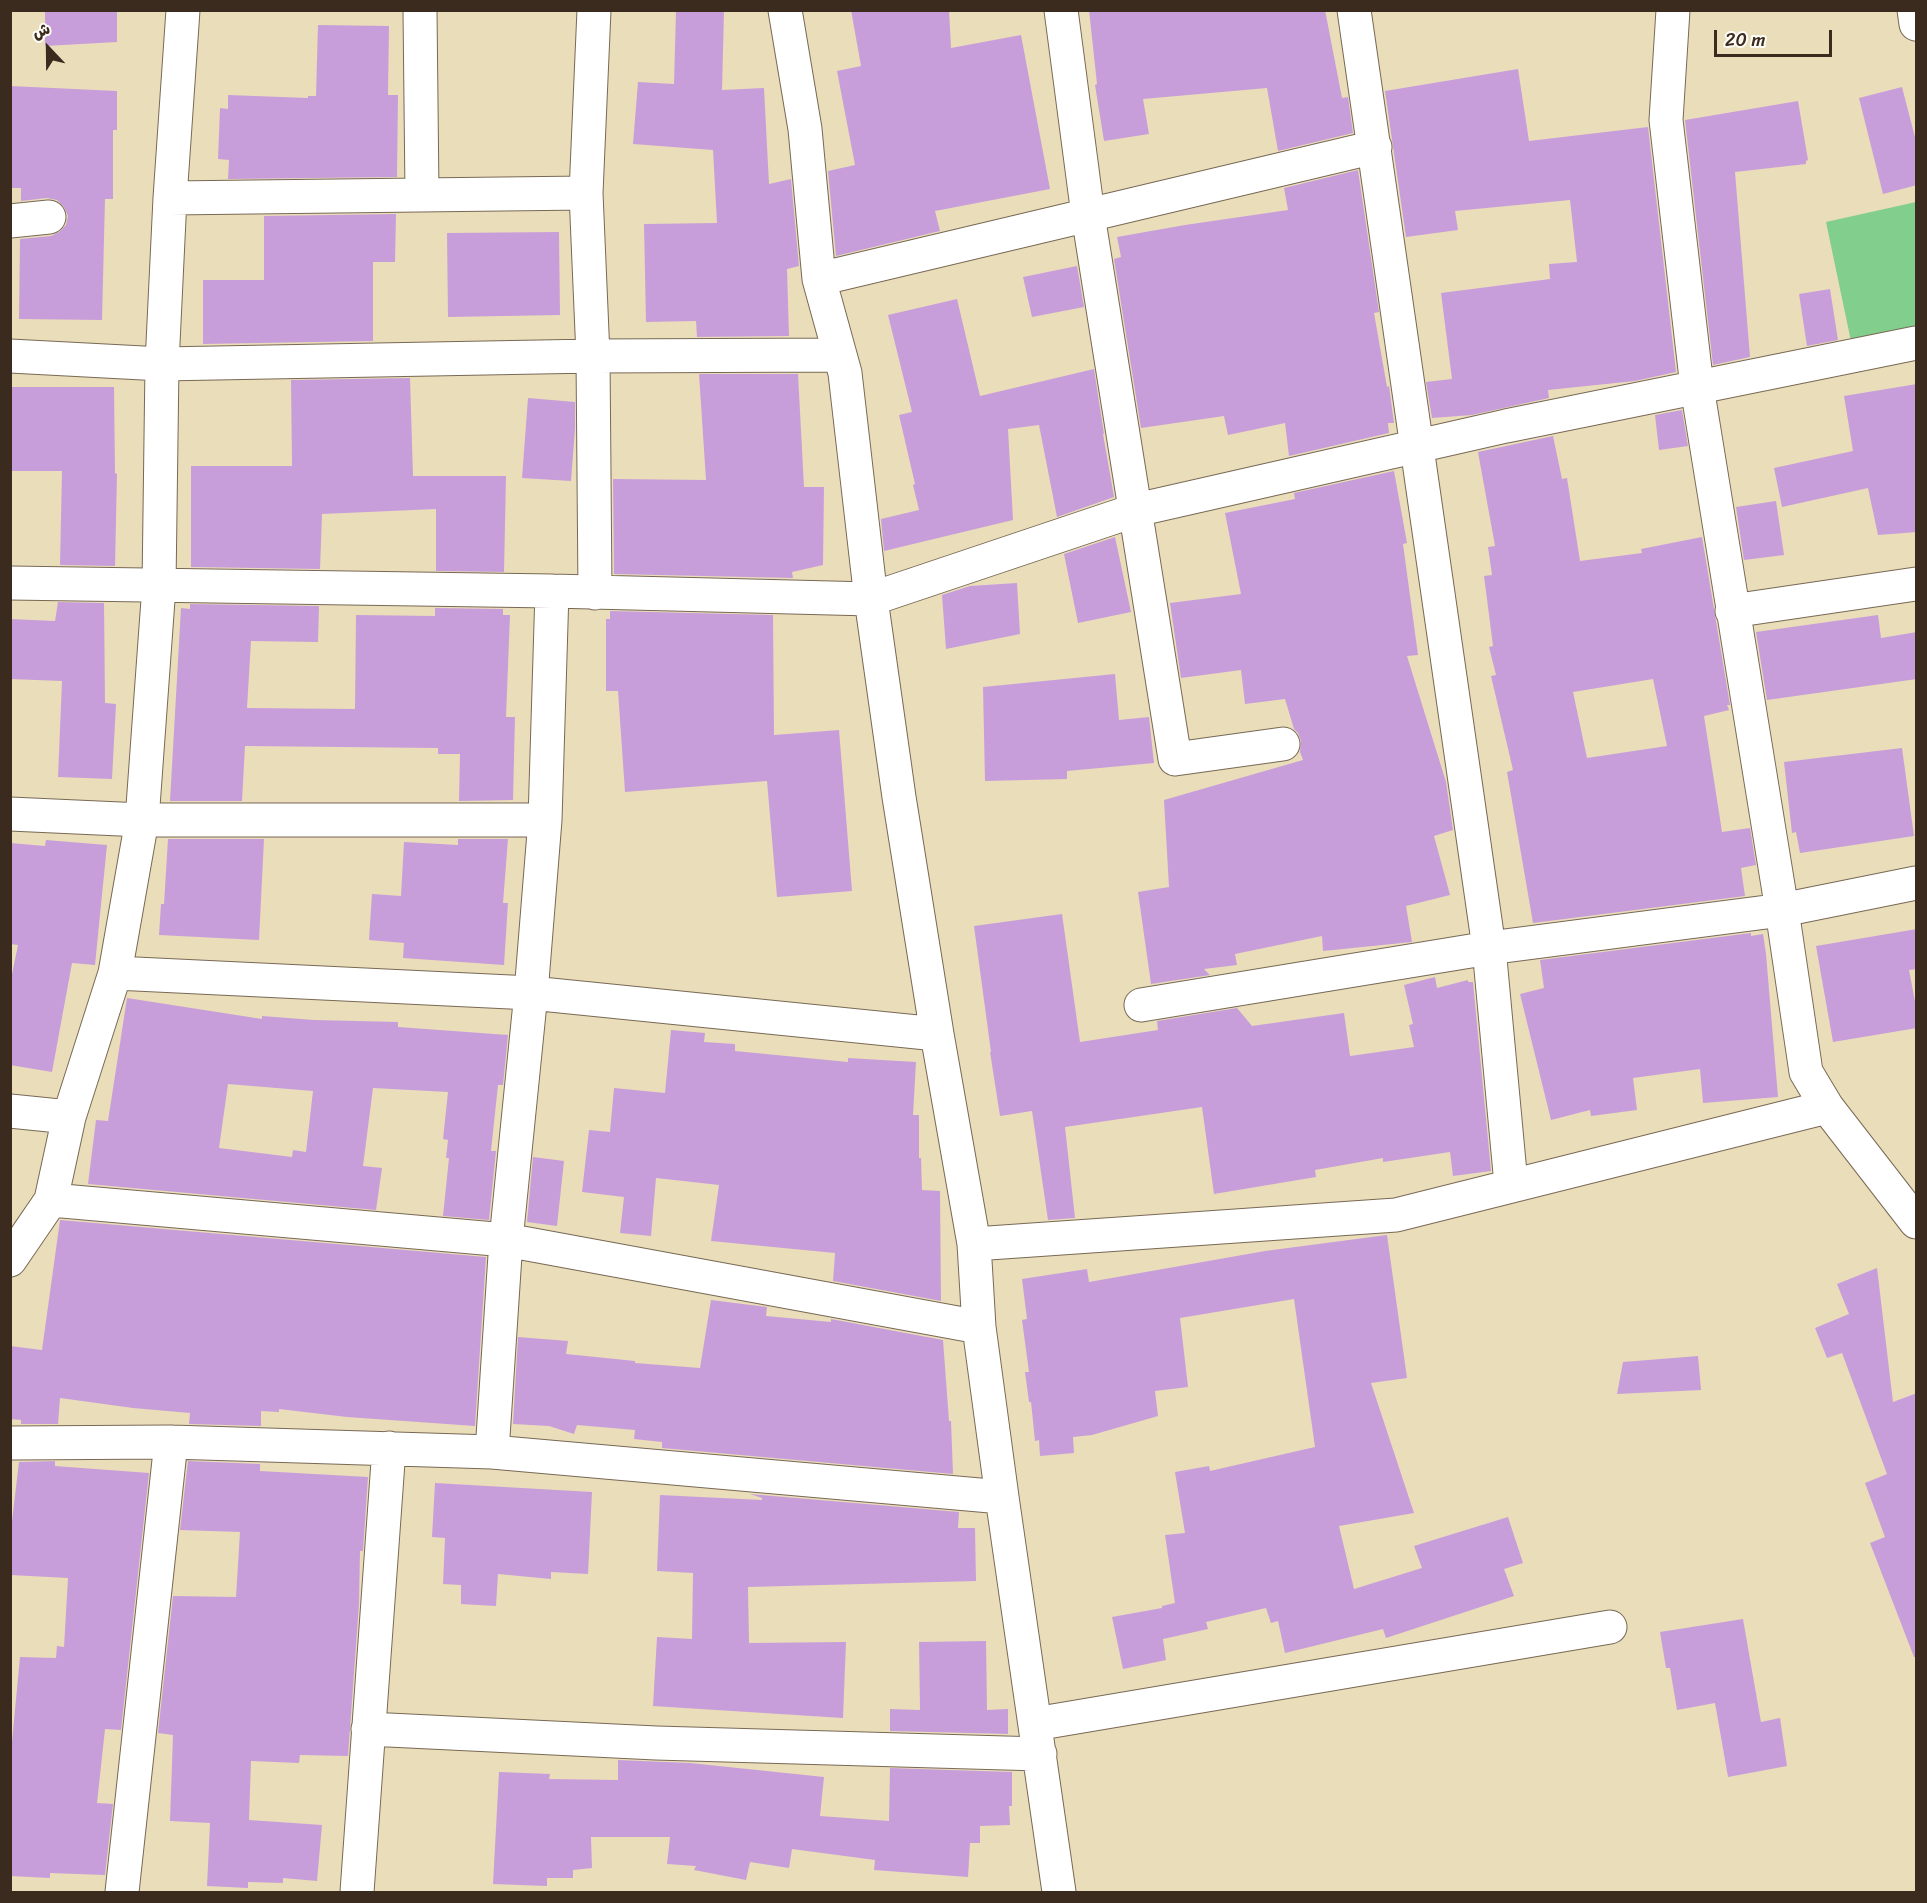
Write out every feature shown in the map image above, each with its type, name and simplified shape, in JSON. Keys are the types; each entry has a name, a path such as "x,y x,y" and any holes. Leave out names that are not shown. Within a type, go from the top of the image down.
{"street":[{"path":"10,1260 51,1200 69,1116 115,973 142,820 159,586 162,364 170,198 183,10"},
{"path":"420,10 422,195"},
{"path":"594,10 586,193 593,356 595,593"},
{"path":"785,10 805,129 819,279 845,373 899,798 974,1244 979,1327 1059,1893"},
{"path":"1061,10 1088,215 1176,759 1283,744"},
{"path":"1354,10 1489,948 1511,1184"},
{"path":"1673,10 1666,120 1697,387 1806,1072 1827,1107 1917,1222"},
{"path":"1914,10 1917,24"},
{"path":"819,279 1375,147"},
{"path":"170,198 586,193"},
{"path":"10,220 49,217"},
{"path":"10,583 552,591 872,599 1136,510 1517,423 1917,343"},
{"path":"10,356 162,364 593,356 839,355"},
{"path":"1732,611 1917,584"},
{"path":"492,1452 506,1240 531,993 545,820 552,591"},
{"path":"10,814 142,820 545,820"},
{"path":"1141,1005 1489,948 1782,910 1917,883"},
{"path":"115,973 531,993 937,1034"},
{"path":"974,1244 1396,1215 1511,1184 1827,1107"},
{"path":"10,1111 69,1116"},
{"path":"51,1200 506,1240 979,1327"},
{"path":"10,1443 171,1442 492,1452 1002,1497"},
{"path":"122,1893 171,1442"},
{"path":"357,1893 389,1448"},
{"path":"368,1729 656,1743 1037,1739 1610,1627"}],"green space":[{"path":"1916,202 1916,332 1852,346 1826,222"}],"building":[{"path":"117,10 117,42 45,46 45,11"},
{"path":"676,10 724,10 722,90 764,88 769,184 791,179 799,266 787,269 789,336 697,337 696,321 646,322 644,224 717,223 713,150 633,144 638,82 674,84"},
{"path":"851,10 949,10 951,48 1021,35 1050,189 935,211 940,231 836,256 828,171 855,165 837,71 861,66"},
{"path":"1089,10 1325,10 1342,98 1348,97 1353,133 1278,151 1267,88 1143,99 1149,134 1104,141 1095,85 1097,84"},
{"path":"318,25 389,26 388,95 398,95 397,177 228,179 229,160 218,159 220,108 228,109 228,95 308,98 308,96 316,96"},
{"path":"1518,69 1529,141 1648,127 1676,372 1635,381 1548,390 1549,398 1472,415 1432,418 1426,382 1452,379 1441,293 1550,279 1549,264 1577,262 1570,200 1455,211 1458,230 1406,237 1385,91"},
{"path":"10,86 117,91 117,130 113,130 113,199 105,199 102,320 19,319 20,239 51,236 66,225 68,216 64,207 57,200 47,198 21,201 21,188 10,188"},
{"path":"1902,87 1917,145 1917,185 1883,194 1859,98"},
{"path":"1798,101 1808,160 1806,164 1735,172 1750,357 1713,365 1685,120"},
{"path":"1358,170 1379,312 1374,313 1394,423 1388,423 1389,433 1289,456 1285,423 1228,435 1224,416 1141,428 1114,259 1121,257 1117,237 1288,210 1284,188"},
{"path":"396,214 395,262 373,262 373,341 203,344 203,280 264,280 264,216"},
{"path":"559,232 560,315 448,317 447,233"},
{"path":"1077,266 1084,307 1032,317 1023,277"},
{"path":"1830,289 1838,340 1807,346 1799,294"},
{"path":"957,299 980,396 1094,369 1114,497 1057,517 1039,425 1008,429 1013,520 884,551 881,519 919,510 899,415 912,412 888,315"},
{"path":"699,374 798,374 804,487 824,487 823,565 792,572 793,578 614,574 613,479 706,480"},
{"path":"410,378 413,476 506,476 504,572 436,571 436,509 322,514 320,569 191,567 191,466 292,466 291,380"},
{"path":"1917,384 1917,532 1878,535 1868,488 1782,507 1774,468 1853,451 1844,396"},
{"path":"11,387 114,387 115,473 117,474 115,566 60,565 62,471 11,471"},
{"path":"528,398 575,402 571,481 522,478"},
{"path":"1682,410 1688,446 1659,450 1655,415"},
{"path":"1553,436 1562,479 1567,478 1580,561 1642,553 1641,549 1702,537 1730,705 1727,705 1729,710 1704,716 1722,832 1750,828 1756,865 1741,868 1745,896 1533,923 1507,772 1513,770 1491,676 1496,675 1489,647 1493,646 1484,576 1492,575 1488,547 1495,546 1478,452","holes":["1653,679 1667,746 1587,758 1573,692"]},
{"path":"1394,471 1407,543 1403,544 1418,655 1407,656 1446,782 1453,830 1434,836 1450,895 1406,906 1412,942 1323,951 1322,936 1235,954 1237,965 1204,969 1210,975 1151,984 1138,892 1169,887 1164,800 1303,760 1300,752 1301,741 1294,729 1285,699 1245,704 1241,670 1181,678 1170,603 1241,594 1225,513 1295,499 1294,493"},
{"path":"1776,501 1784,555 1744,560 1736,507"},
{"path":"1115,537 1131,612 1078,623 1064,554"},
{"path":"1017,583 1020,634 946,649 942,595 970,586"},
{"path":"58,602 104,603 105,703 116,704 112,779 58,777 62,681 10,679 10,619 55,621"},
{"path":"190,604 319,606 318,642 251,641 247,708 355,709 356,615 435,616 435,608 503,609 503,615 510,615 506,717 515,717 513,800 459,801 460,754 438,754 438,748 245,746 242,801 170,801 181,608 190,609"},
{"path":"610,611 773,615 774,735 839,730 852,891 777,897 767,781 625,792 618,691 606,691 606,619 610,619"},
{"path":"1878,615 1881,638 1917,632 1917,679 1767,700 1756,632"},
{"path":"1115,674 1119,720 1149,717 1154,763 1067,771 1067,779 985,781 983,687"},
{"path":"1902,748 1914,836 1800,853 1796,832 1792,833 1784,762"},
{"path":"168,839 264,839 259,940 159,935 161,904 164,904"},
{"path":"458,839 508,839 503,903 508,903 504,965 403,958 404,943 369,940 372,894 401,896 404,842 458,845"},
{"path":"46,840 107,845 95,965 72,963 52,1072 10,1065 10,984 18,945 10,944 10,843 45,846"},
{"path":"1062,914 1080,1042 1158,1030 1157,1021 1237,1008 1252,1026 1344,1013 1350,1056 1414,1047 1409,1025 1413,1024 1404,985 1435,977 1437,988 1468,980 1468,982 1473,982 1491,1171 1453,1176 1450,1152 1383,1162 1383,1158 1315,1170 1316,1177 1214,1194 1202,1107 1065,1127 1075,1218 1048,1220 1032,1111 1000,1116 974,926"},
{"path":"1917,929 1917,969 1909,970 1917,1012 1917,1028 1833,1042 1816,946"},
{"path":"1751,933 1751,936 1763,934 1778,1097 1703,1103 1700,1069 1633,1078 1637,1110 1591,1116 1590,1110 1551,1120 1520,994 1544,988 1540,960"},
{"path":"127,998 262,1019 262,1016 398,1022 398,1027 508,1035 503,1085 498,1085 491,1151 496,1151 489,1220 443,1216 449,1158 446,1158 448,1140 443,1139 448,1092 373,1088 363,1166 382,1168 376,1210 88,1184 96,1120 108,1121","holes":["228,1084 313,1091 306,1152 293,1150 292,1157 219,1148"]},
{"path":"671,1030 705,1033 704,1042 735,1044 735,1051 848,1062 848,1058 916,1062 913,1115 919,1115 922,1190 940,1191 941,1301 833,1281 835,1253 711,1241 719,1185 656,1178 651,1236 620,1233 624,1197 582,1192 589,1130 610,1132 614,1088 665,1093"},
{"path":"533,1157 564,1161 557,1226 527,1222"},
{"path":"60,1220 486,1257 475,1426 347,1417 279,1409 279,1412 261,1411 261,1426 189,1424 190,1413 60,1398 58,1424 21,1424 21,1420 10,1419 10,1346 42,1350"},
{"path":"1387,1235 1407,1378 1371,1383 1414,1513 1339,1526 1354,1589 1422,1568 1414,1546 1508,1517 1523,1563 1504,1569 1514,1596 1386,1638 1383,1629 1285,1653 1278,1621 1271,1623 1266,1608 1206,1622 1208,1629 1163,1639 1166,1660 1123,1669 1112,1617 1162,1608 1162,1606 1175,1603 1165,1535 1185,1533 1175,1472 1209,1466 1210,1471 1315,1447 1294,1299 1180,1318 1188,1387 1155,1391 1158,1416 1092,1435 1073,1437 1074,1453 1040,1456 1039,1440 1035,1441 1025,1372 1029,1372 1022,1320 1027,1319 1022,1279 1087,1269 1089,1282 1265,1251"},
{"path":"1877,1268 1893,1402 1917,1393 1917,1657 1914,1657 1870,1543 1885,1537 1865,1483 1887,1474 1842,1353 1827,1358 1815,1328 1849,1314 1837,1284"},
{"path":"711,1300 767,1307 766,1316 831,1322 831,1319 943,1340 949,1421 951,1421 953,1474 662,1448 662,1442 634,1439 635,1430 577,1425 574,1434 549,1426 513,1424 518,1337 568,1341 566,1354 700,1368"},
{"path":"1698,1356 1701,1390 1617,1394 1623,1362"},
{"path":"55,1461 55,1466 149,1473 121,1730 105,1729 97,1803 113,1804 105,1875 50,1873 50,1878 10,1876 10,1763 20,1657 56,1658 57,1646 64,1647 68,1578 10,1575 10,1538 19,1462"},
{"path":"188,1461 260,1464 260,1471 368,1477 363,1551 360,1551 359,1604 348,1756 300,1755 299,1763 251,1761 249,1820 322,1825 317,1881 283,1878 283,1883 248,1882 248,1888 207,1886 210,1823 170,1821 173,1735 158,1733 173,1596 236,1597 240,1532 180,1530"},
{"path":"435,1483 592,1492 588,1574 551,1572 551,1579 498,1574 496,1606 461,1604 461,1585 443,1584 445,1538 432,1537"},
{"path":"750,1494 959,1512 958,1528 975,1528 976,1581 748,1587 749,1643 846,1642 843,1718 653,1706 657,1637 692,1639 693,1573 657,1571 660,1495 762,1500"},
{"path":"1743,1619 1761,1722 1780,1718 1787,1766 1728,1777 1715,1703 1677,1710 1670,1668 1666,1668 1660,1632"},
{"path":"986,1641 987,1710 1008,1709 1008,1734 890,1731 890,1709 920,1710 919,1642"},
{"path":"618,1760 690,1763 824,1777 820,1816 889,1821 890,1768 1012,1772 1010,1825 980,1826 980,1843 970,1843 968,1877 874,1870 875,1860 792,1849 789,1868 750,1862 746,1880 694,1870 696,1866 667,1864 670,1837 591,1837 592,1868 573,1870 573,1878 547,1878 547,1886 493,1884 499,1772 550,1774 549,1779 618,1780"}]}
